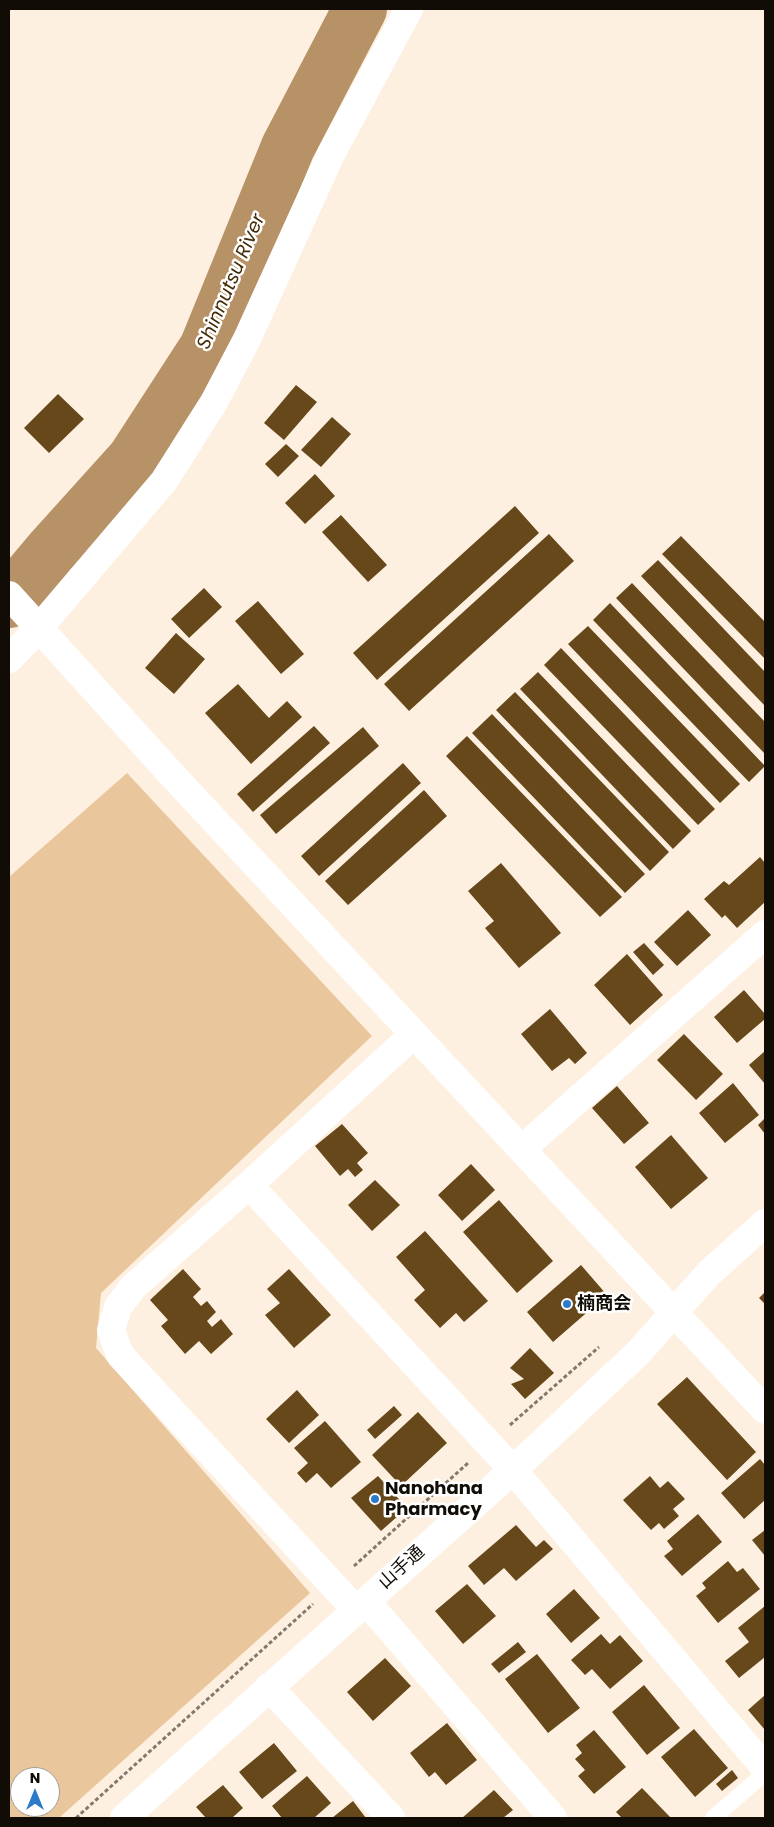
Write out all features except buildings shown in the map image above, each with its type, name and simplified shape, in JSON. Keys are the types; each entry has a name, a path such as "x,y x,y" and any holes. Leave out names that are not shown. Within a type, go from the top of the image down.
{"street":[{"path":"9,659 33,621 164,481 214,402 247,338 331,154 410,9"},
{"path":"9,595 173,776 765,1410"},
{"path":"522,1149 765,934"},
{"path":"414,1034 249,1185 133,1287 118,1308 111,1330 120,1355 334,1585 361,1605 553,1818"},
{"path":"249,1185 513,1470 764,1765"},
{"name":"山手通","path":"126,1818 513,1470 638,1353 709,1273 765,1222"},
{"path":"270,1687 391,1818"}],"lane":[{"path":"713,1818 764,1765"}],"path":[{"path":"76,1818 604,1342"}],"shaded area":[{"path":"127,773 372,1036 101,1293 96,1348 310,1593 59,1818 9,1818 9,877"}],"waterway":[{"name":"Shinnutsu River","path":"9,601 51,551 134,459 206,348 288,147 360,9"}],"place":[{"name":"楠商会","path":"567,1304"},
{"name":"Nanohana Pharmacy","path":"375,1499"}]}
